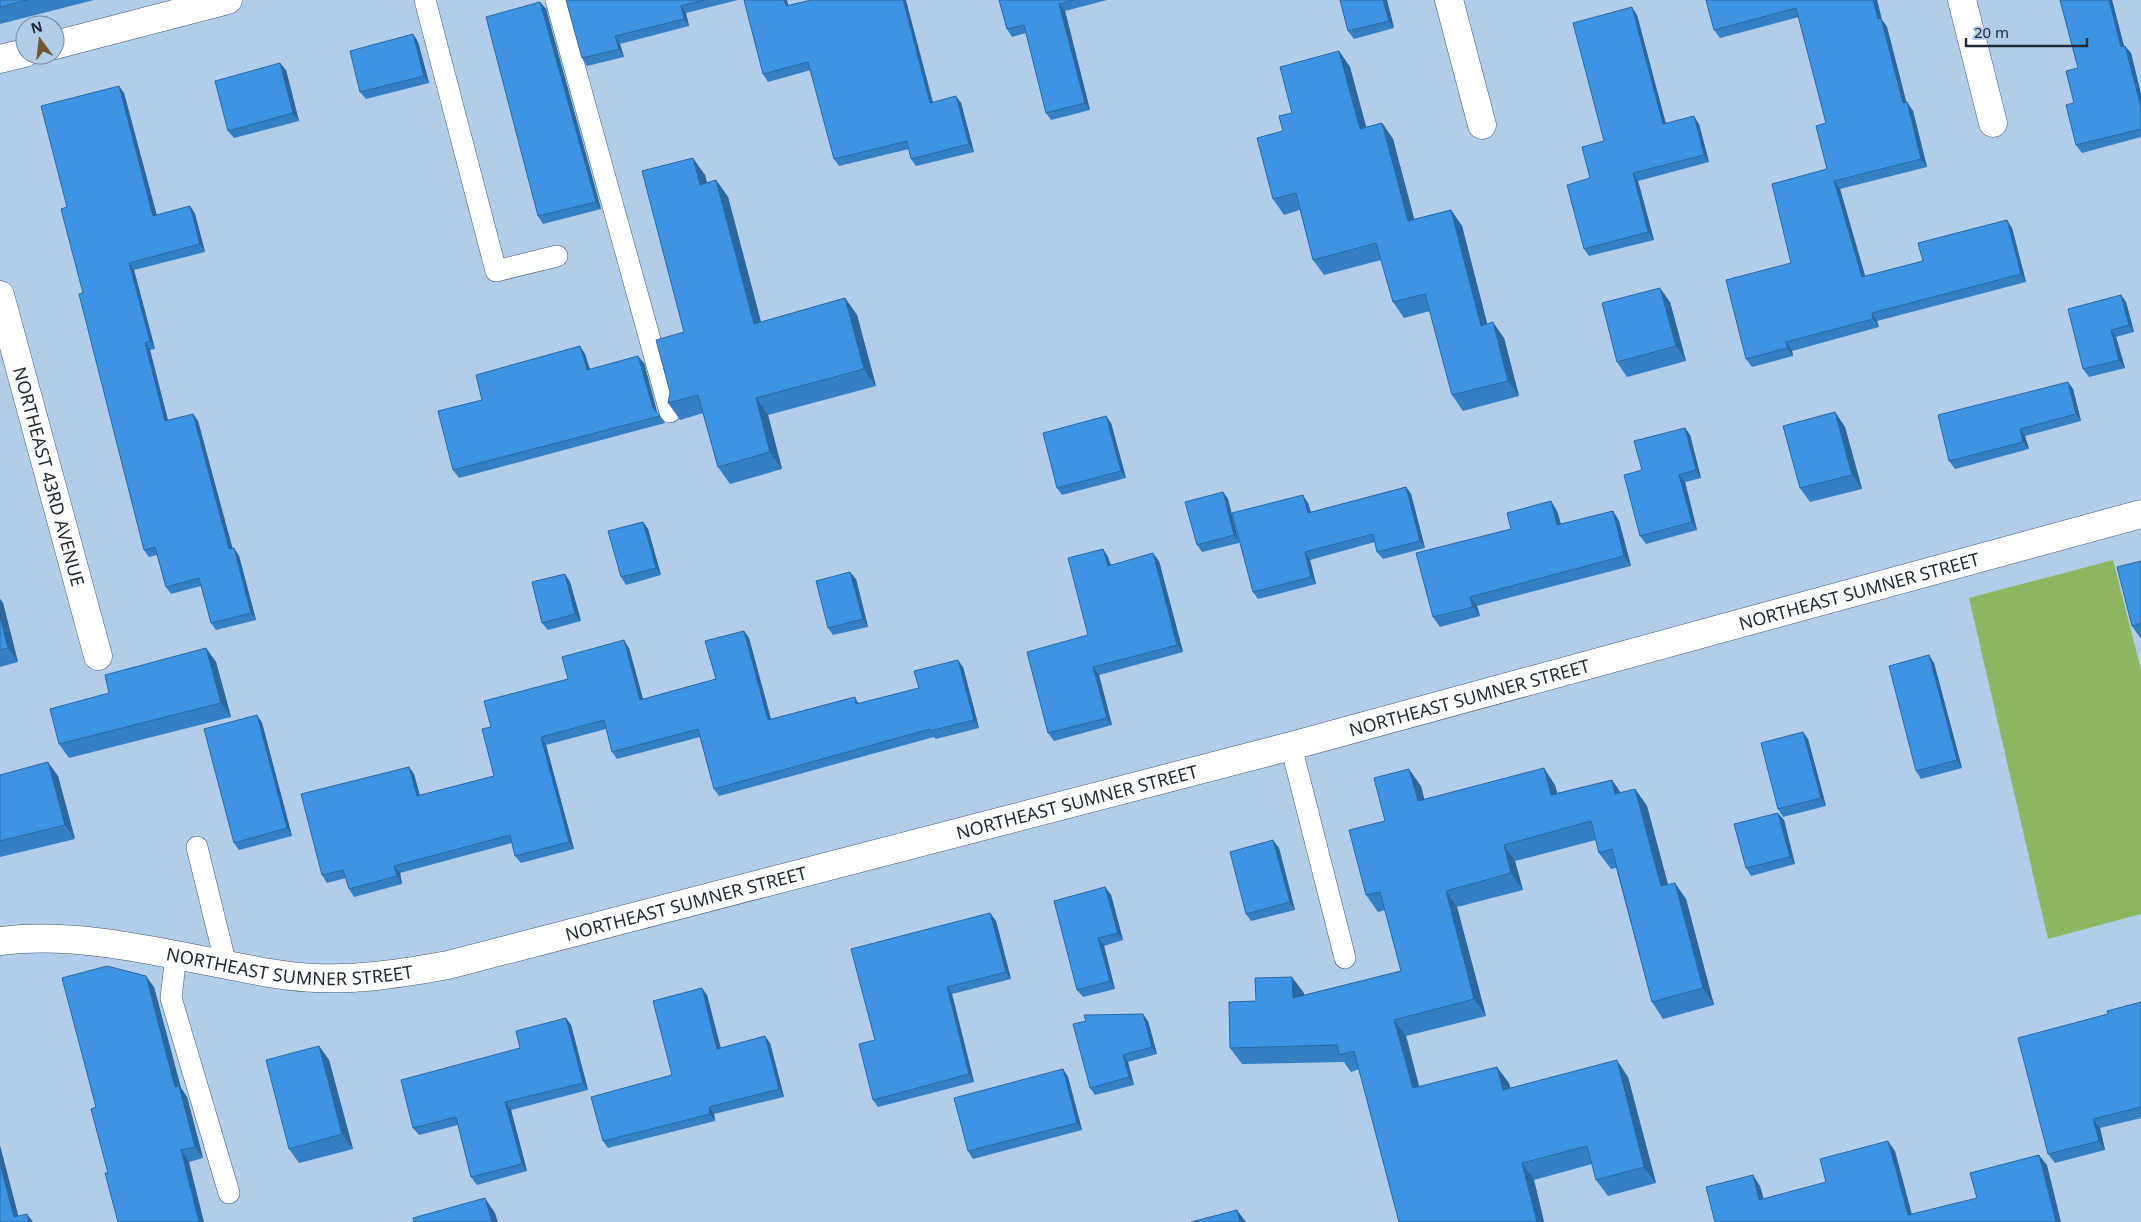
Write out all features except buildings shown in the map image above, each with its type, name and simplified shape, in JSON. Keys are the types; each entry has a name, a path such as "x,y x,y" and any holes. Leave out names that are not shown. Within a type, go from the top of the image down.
{"street":[{"path":"65,42 228,0"},
{"path":"1449,0 1482,125"},
{"path":"1962,0 1993,123"},
{"path":"0,59 15,55"},
{"name":"NORTHEAST 43RD AVENUE","path":"0,295 98,656"},
{"name":"NORTHEAST SUMNER STREET","path":"0,941 51,939 106,942 268,973 316,978 372,977 448,965 1291,746 2141,514"}],"lane":[{"path":"425,0 496,271 557,256"},
{"path":"556,0 670,412"},
{"path":"1291,746 1346,958"},
{"path":"197,847 226,965"},
{"path":"176,955 171,998 229,1193"}],"green space":[{"path":"2113,560 2141,670 2141,914 2048,939 1969,598"}]}
